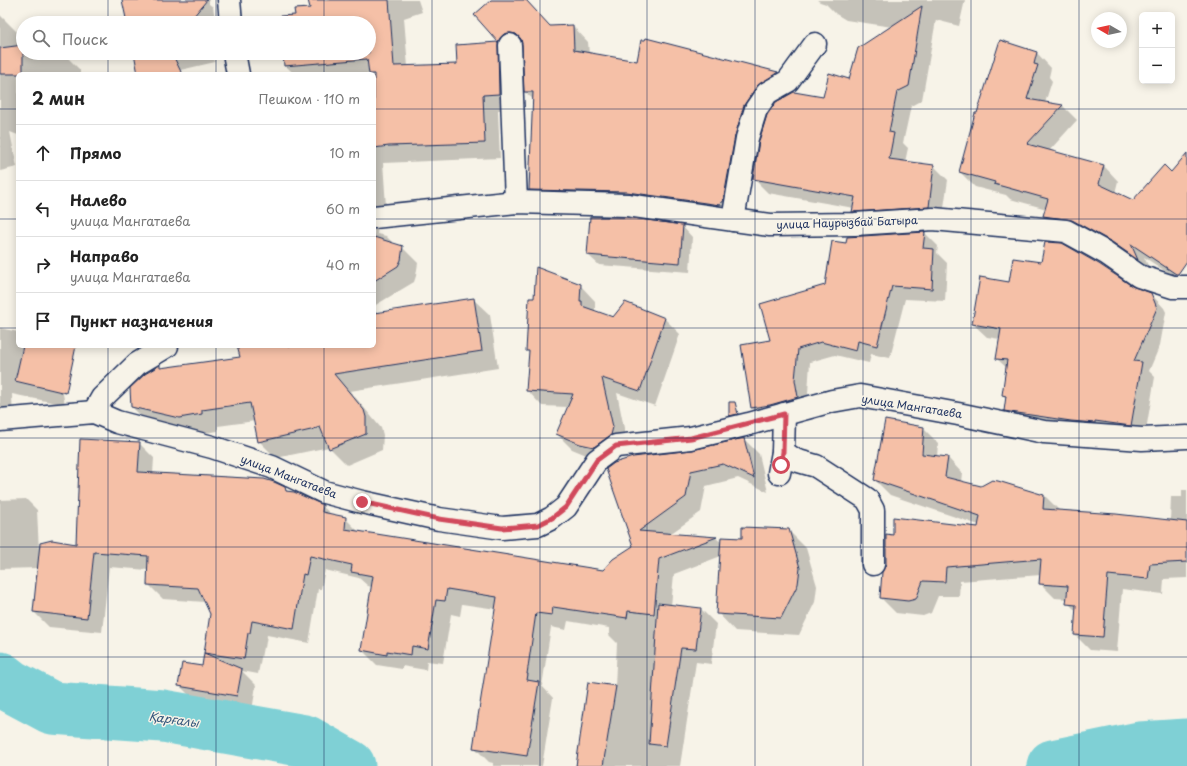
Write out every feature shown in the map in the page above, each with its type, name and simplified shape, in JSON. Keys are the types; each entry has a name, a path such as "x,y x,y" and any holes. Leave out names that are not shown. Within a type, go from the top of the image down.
{"street":[{"path":"229,0 230,16"},
{"path":"733,220 747,138 756,109 767,93 788,81 815,44"},
{"path":"510,45 516,202"},
{"path":"235,60 238,72"},
{"name":"улица Наурызбай Батыра","path":"376,217 516,202 627,206 770,225 855,224 933,219 1066,231 1106,253 1139,276 1173,287 1187,287"},
{"path":"0,420 94,412 102,398 138,364 164,348"},
{"name":"улица Мангатаева","path":"94,412 117,422 212,447 272,467 324,492 439,519 502,528 538,525 552,518 566,507 597,460 616,446 691,438 860,396 1044,432 1142,439 1187,437"},
{"path":"784,414 781,463 795,460 816,466 867,499 873,510 873,564"}],"building":[{"path":"122,0 207,0 194,16 125,16"},
{"path":"308,0 389,0 394,66 457,64 456,45 498,42 474,15 491,0 526,0 550,26 573,25 574,50 637,61 641,40 645,40 646,38 778,72 757,86 744,105 735,136 723,202 721,202 720,205 627,192 529,190 533,92 524,92 522,45 521,39 516,34 504,34 499,40 499,94 483,95 485,143 376,148 376,72 369,72 367,60 376,60 376,16 280,16 295,15 294,9 310,8"},
{"path":"922,6 909,86 897,92 889,132 894,133 889,159 934,165 929,207 852,212 855,197 753,179 759,141 767,115 776,102 794,92 823,97 829,73 849,79 858,48"},
{"path":"1000,40 1037,52 1034,64 1038,65 1027,99 1063,105 1027,144 1104,165 1099,184 1133,200 1164,165 1171,172 1187,153 1187,261 1178,274 1131,244 1138,260 1112,242 1072,220 1043,216 1048,199 994,184 995,182 959,172 975,113 977,113"},
{"path":"16,46 16,60 23,60 23,72 16,72 16,74 0,74 0,48"},
{"path":"135,60 175,60 181,72 138,72"},
{"path":"284,60 355,60 284,66"},
{"path":"590,217 626,217 683,225 680,263 587,255"},
{"path":"925,232 923,248 934,249 932,289 892,286 877,346 858,341 856,351 821,342 798,349 795,380 798,397 770,405 751,408 741,345 770,340 760,304 825,285 832,241 846,243 847,237"},
{"path":"376,238 403,246 401,260 398,266 376,280"},
{"path":"1045,242 1062,243 1099,264 1132,286 1151,293 1157,308 1134,361 1142,362 1131,426 1095,421 1095,423 1071,421 1004,411 1006,396 1002,395 1007,360 996,359 1001,329 972,324 980,277 1009,282 1013,258 1041,262"},
{"path":"536,267 581,284 580,301 582,301 582,306 613,317 625,302 665,318 640,391 602,378 613,427 611,435 594,447 580,444 556,434 573,394 526,391 529,351 526,351 529,298 534,298"},
{"path":"474,298 482,351 334,374 364,410 366,417 366,434 329,449 320,427 258,442 250,403 202,410 202,414 179,418 131,407 130,388 145,374 160,365 160,368 240,357 238,348 376,348 376,313"},
{"path":"23,348 76,348 66,393 15,381"},
{"path":"729,402 735,402 738,414 729,416"},
{"path":"885,420 924,427 922,454 948,457 945,477 981,486 992,480 998,481 1044,495 1043,509 1116,514 1187,522 1187,562 1150,564 1148,579 1108,575 1103,637 1074,635 1076,605 1066,604 1068,586 1039,584 1041,559 946,567 945,582 923,581 916,599 908,601 880,598 882,572 886,564 886,534 893,535 893,517 978,527 980,516 874,480"},
{"path":"744,438 754,478 723,464 691,471 686,497 639,531 717,537 659,559 654,614 628,611 627,618 553,607 552,615 536,613 527,680 539,682 527,756 473,748 497,597 447,589 445,601 436,600 428,649 412,646 411,655 387,651 387,655 361,650 373,576 351,572 352,565 310,556 306,575 303,574 294,629 252,621 250,633 248,633 244,659 204,653 210,614 198,588 147,585 148,556 94,552 87,618 33,612 40,543 52,540 76,544 80,439 140,442 138,472 264,479 274,482 285,487 286,491 294,492 323,505 322,512 346,517 345,529 603,570 613,559 633,546 606,469 614,463 633,457 692,450"},
{"path":"742,527 789,529 800,568 798,584 781,618 716,614 721,537 742,538"},
{"path":"658,603 701,608 696,649 681,648 666,746 649,744"},
{"path":"204,653 242,669 237,696 178,686 182,663 202,666"},
{"path":"588,682 616,686 603,766 576,766"}],"waterway":[{"name":"Қарғалы","path":"0,678 9,685 52,708 163,716 305,741 349,766"},
{"name":"Қарғалы","path":"1053,766 1140,748 1187,745"}],"route":[{"path":"362,502 439,519 502,528 538,525 552,518 566,507 597,460 616,446 691,438 784,414 783,452 781,465"}]}
